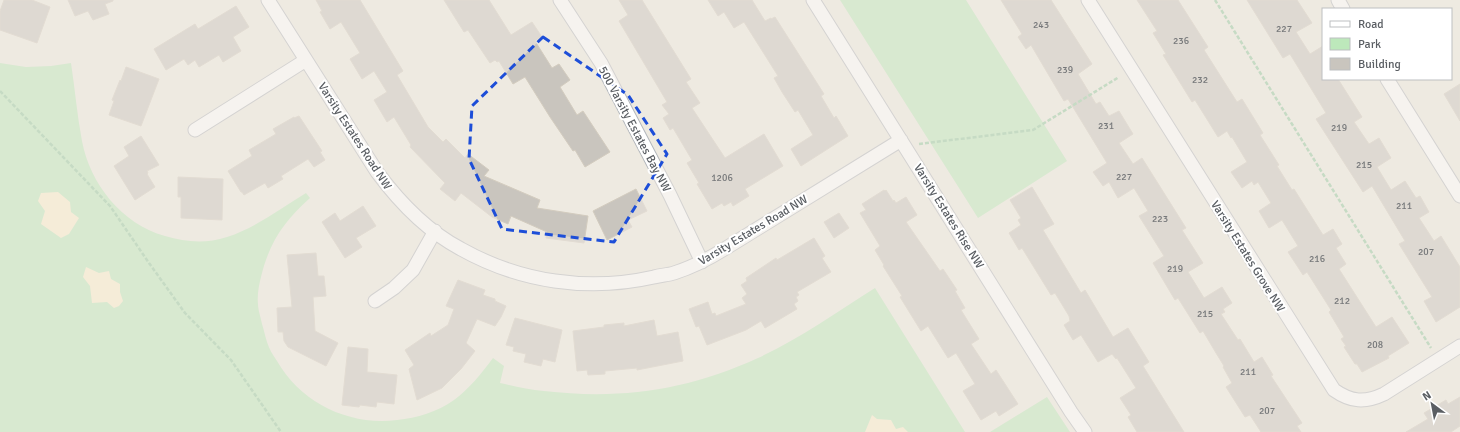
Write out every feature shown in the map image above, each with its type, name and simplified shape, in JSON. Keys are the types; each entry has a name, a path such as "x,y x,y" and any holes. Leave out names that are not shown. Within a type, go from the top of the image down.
{"street":[{"name":"Varsity Estates Road NW","path":"268,0 380,177 392,192 415,216 460,249 490,264 520,274 548,280 589,285 633,282 674,273 702,262 726,248 901,140"},
{"name":"500 Varsity Estates Bay NW","path":"560,0 604,69 666,188 702,262"},
{"name":"Varsity Estates Rise NW","path":"813,0 1085,432"},
{"name":"Varsity Estates Grove NW","path":"1088,0 1334,390 1344,397 1353,399 1363,400 1376,398 1460,346"},
{"path":"195,130 306,60"},
{"path":"1388,80 1460,196"},
{"path":"375,301 394,288 413,270 435,231"}],"path":[{"path":"1215,0 1431,349"},
{"path":"919,144 1033,130 1119,78"},
{"path":"0,91 110,206 185,313 231,360 281,432"}],"highlighted area":[{"path":"543,37 628,95 667,154 614,242 502,229 469,159 472,106"}],"green space":[{"path":"840,0 966,0 1067,161 978,218"},
{"path":"0,63 26,67 51,66 71,63 82,141 92,172 100,187 110,200 135,222 149,230 180,240 211,241 227,237 248,228 306,193 310,198 285,224 268,254 259,287 258,309 269,347 287,376 299,389 313,400 344,415 379,421 412,418 427,414 454,400 465,391 493,358 504,366 500,383 533,390 600,394 654,390 680,385 732,369 773,351 818,325 875,288 965,432 0,432"},
{"path":"1047,397 1070,432 990,432"}],"sand":[{"path":"58,192 70,202 71,212 79,218 69,234 61,238 41,224 45,211 38,201 41,193"},
{"path":"86,267 99,273 109,271 111,279 120,284 120,292 123,301 119,306 114,308 107,302 92,303 90,286 83,277"},
{"path":"872,415 877,419 891,420 896,429 903,427 908,432 865,432"}],"building":[{"path":"4,0 32,0 50,7 37,43 0,30 0,11"},
{"path":"68,0 113,1 105,4 109,14 93,20 88,11 75,16"},
{"path":"316,0 360,0 403,71 397,75 428,127 443,142 446,139 465,158 468,154 489,170 484,176 540,200 537,208 588,216 584,243 546,238 547,232 511,216 508,224 492,217 461,193 455,201 440,189 445,183 410,147 411,145 394,117 387,122 374,100 387,92 374,71 362,79 350,59 360,53 341,22 330,29 320,12 322,11"},
{"path":"444,0 489,0 511,35 532,22 542,37 535,41 552,68 559,64 570,80 560,87 577,115 583,111 610,152 585,167 575,150 573,151 550,117 525,77 513,84 499,61 497,62 495,60 490,63 468,30 464,32"},
{"path":"619,0 642,0 691,79 686,82 700,103 692,108 725,158 764,134 783,166 745,189 749,196 733,206 731,202 724,206 722,203 712,209 697,184 699,183 687,163 692,160 673,128 670,130 663,118 669,114 662,105 667,102 619,21 628,15"},
{"path":"708,0 752,0 765,21 775,17 824,94 821,96 834,118 836,116 848,136 801,166 791,149 813,135 798,110 795,112 782,92 774,78 778,76 744,22 734,28 724,12 718,16"},
{"path":"1001,0 1051,0 1092,64 1078,74 1096,104 1100,102 1109,116 1119,111 1133,134 1119,143 1133,164 1142,158 1186,228 1182,230 1203,263 1188,272 1204,298 1222,287 1232,303 1223,309 1225,312 1221,314 1238,340 1240,339 1254,362 1262,357 1273,375 1271,376 1302,423 1297,426 1301,432 1261,432 1250,415 1245,417 1226,387 1232,383 1223,367 1224,366 1203,331 1200,333 1178,298 1175,300 1153,263 1164,256 1139,216 1148,211 1134,188 1118,198 1109,182 1103,186 1093,172 1107,163 1068,99 1064,101 1031,45 1026,49 1018,37 1022,34"},
{"path":"1137,0 1178,0 1208,47 1204,50 1237,102 1242,99 1263,133 1260,135 1279,165 1277,166 1292,190 1294,189 1323,235 1333,229 1342,244 1336,248 1346,264 1339,269 1376,327 1392,317 1409,343 1388,356 1389,358 1362,372 1357,364 1355,364 1344,347 1346,346 1341,339 1344,337 1329,312 1331,310 1307,272 1303,275 1288,252 1298,246 1282,220 1269,228 1259,211 1271,203 1258,182 1254,185 1252,181 1242,188 1231,172 1247,162 1227,131 1218,137 1195,100 1192,102 1163,55 1166,54 1153,33 1157,31"},
{"path":"1247,0 1297,0 1312,23 1296,32 1310,54 1322,47 1322,80 1339,80 1362,117 1354,122 1369,144 1379,138 1391,158 1377,167 1391,190 1405,181 1416,198 1420,196 1429,212 1419,218 1434,241 1441,236 1460,267 1460,307 1436,322 1424,301 1432,297 1399,244 1405,241 1372,186 1363,192 1316,119 1326,113 1290,54 1283,58"},
{"path":"236,6 249,27 233,37 241,51 223,62 219,55 199,67 195,60 188,65 184,59 166,70 154,49 195,24 198,29"},
{"path":"126,67 159,79 141,126 109,115 114,101 112,100"},
{"path":"1460,84 1460,121 1444,94"},
{"path":"299,116 322,151 320,152 325,160 314,167 308,159 281,176 283,179 268,188 265,183 244,195 228,171 252,156 249,150 276,134 273,129 294,117"},
{"path":"141,136 159,165 147,171 147,174 155,187 135,200 114,166 129,156 124,147"},
{"path":"178,177 223,179 222,220 181,218 181,197 178,197"},
{"path":"1032,187 1054,224 1043,230 1081,293 1085,290 1113,337 1128,328 1149,362 1143,366 1184,432 1137,432 1128,417 1131,415 1120,398 1136,388 1117,358 1116,359 1112,354 1098,362 1081,335 1073,340 1064,325 1070,321 1069,316 1055,293 1051,295 1022,248 1019,250 1009,233 1021,225 1018,220 1021,218 1010,200"},
{"path":"636,189 647,211 628,220 632,227 607,240 593,211"},
{"path":"886,190 896,203 906,197 917,215 906,222 940,271 943,269 957,290 955,291 965,308 961,310 979,339 971,344 991,374 996,370 1018,404 999,416 996,411 981,420 963,391 975,384 956,353 948,358 928,326 921,331 900,297 902,296 883,266 884,265 875,250 880,246 860,213 866,210 862,204"},
{"path":"363,206 376,226 356,238 362,247 345,258 322,222 335,213 340,221"},
{"path":"839,213 849,228 834,238 824,222"},
{"path":"814,238 825,256 822,258 831,272 797,292 799,295 796,297 798,301 794,304 797,309 765,328 761,321 746,330 707,345 699,326 696,327 689,309 708,302 712,314 715,313 716,316 746,304 742,298 747,294 741,285 747,281 746,278 776,258 777,260"},
{"path":"316,253 318,276 324,276 326,296 313,297 315,331 338,343 326,366 288,347 284,341 283,332 278,332 277,308 292,307 287,255"},
{"path":"458,280 485,290 483,295 495,299 495,301 506,306 495,326 477,319 466,343 475,351 461,369 442,388 417,400 409,369 414,365 405,350 430,333 431,336 448,325 454,309 446,306"},
{"path":"515,318 562,330 555,362 543,359 541,366 524,362 526,354 513,351 514,347 506,345"},
{"path":"654,320 657,336 678,332 683,361 637,370 637,368 605,371 605,374 588,375 587,370 577,371 573,331 624,323 624,326"},
{"path":"348,347 368,349 367,372 397,375 394,404 377,402 376,407 342,405"},
{"path":"1460,397 1460,426 1451,432 1406,432 1428,419 1424,413 1446,400 1448,404"}]}
